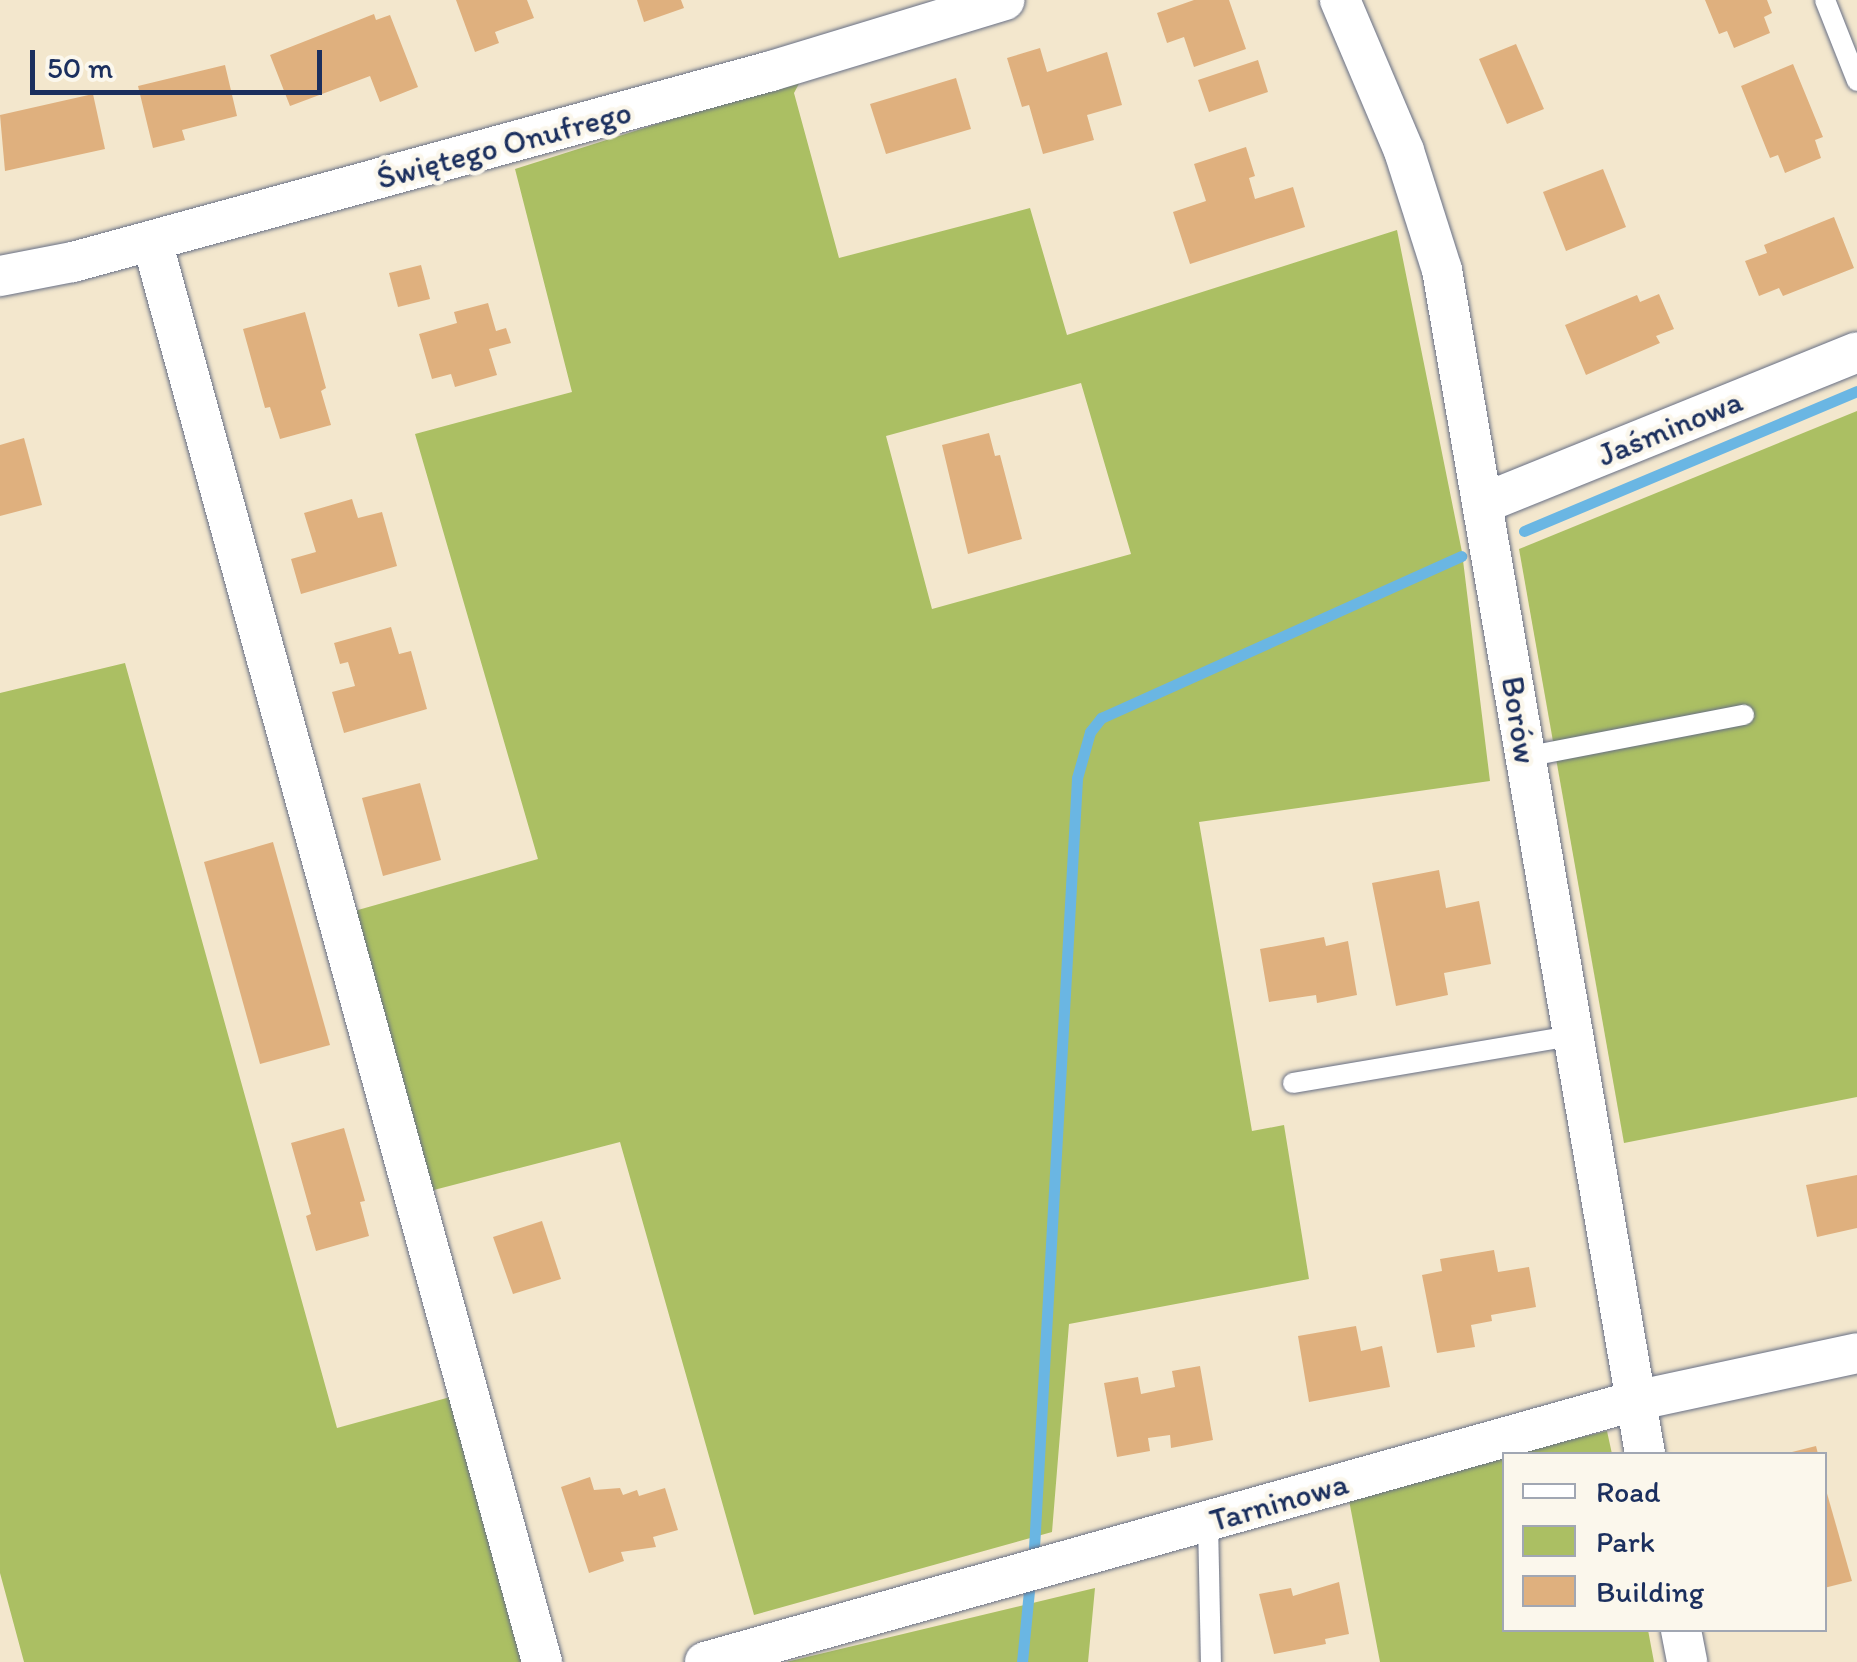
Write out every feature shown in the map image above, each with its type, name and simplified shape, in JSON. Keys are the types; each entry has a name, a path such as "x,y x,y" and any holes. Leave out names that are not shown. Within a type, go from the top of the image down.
{"street":[{"name":"Świętego Onufrego","path":"0,276 152,241 771,72 1004,0"},
{"name":"Borów","path":"1340,0 1404,151 1442,270 1645,1452"},
{"path":"152,241 542,1662"},
{"name":"Jaśminowa","path":"1484,503 1857,352"},
{"name":"Tarninowa","path":"705,1662 1634,1401 1857,1353"},
{"path":"1680,1632 1687,1662"}],"lane":[{"path":"1825,0 1857,80"},
{"path":"1525,757 1744,716"},
{"path":"1293,1083 1572,1036"},
{"path":"1208,1522 1211,1662"}],"green space":[{"path":"802,78 794,93 839,258 1030,208 1067,335 1397,230 1462,552 1490,781 1199,822 1252,1131 1284,1125 1309,1279 1069,1324 1052,1532 754,1615 620,1142 430,1191 521,1662 24,1662 0,1573 0,693 125,663 337,1428 454,1396 319,921 538,859 415,434 572,392 515,169","holes":["1081,383 1131,554 932,609 886,436"]},
{"path":"1857,411 1857,1097 1624,1143 1519,549"},
{"path":"1607,1431 1612,1452 1519,1452"},
{"path":"1502,1456 1502,1632 1648,1632 1654,1662 1380,1662 1348,1495"},
{"path":"1095,1588 1088,1662 786,1662"}],"building":[{"path":"456,0 527,0 534,18 495,32 499,43 475,52"},
{"path":"637,0 681,0 684,8 644,22"},
{"path":"1194,0 1229,0 1246,49 1194,67 1184,37 1167,43 1157,13"},
{"path":"1705,0 1767,0 1772,13 1764,17 1770,33 1734,48 1727,31 1719,34"},
{"path":"374,14 376,20 390,15 418,87 380,102 370,76 290,106 270,55"},
{"path":"1516,44 1544,109 1507,124 1479,59"},
{"path":"1040,48 1047,72 1107,52 1122,105 1087,115 1094,140 1043,154 1029,105 1022,107 1007,58"},
{"path":"1258,60 1268,92 1209,112 1198,80"},
{"path":"1793,64 1823,137 1815,140 1821,158 1785,173 1778,155 1770,158 1741,86"},
{"path":"225,65 237,116 182,130 185,140 153,148 138,86"},
{"path":"956,78 971,129 886,154 870,104"},
{"path":"93,94 105,149 5,171 0,115"},
{"path":"1246,147 1255,176 1249,178 1255,199 1293,187 1305,227 1190,264 1173,212 1206,201 1194,164"},
{"path":"1603,169 1626,227 1566,251 1543,192"},
{"path":"1834,217 1854,268 1783,296 1779,288 1759,296 1745,261 1767,253 1764,245"},
{"path":"421,265 430,299 398,307 389,273"},
{"path":"1659,294 1674,329 1656,336 1660,343 1586,375 1565,325 1637,295 1640,302"},
{"path":"488,303 496,331 506,328 511,343 489,349 497,375 455,387 451,374 432,379 419,334 457,323 454,312"},
{"path":"305,312 326,388 321,391 331,425 280,439 270,407 265,408 243,329"},
{"path":"989,433 995,456 1000,455 1022,539 968,554 942,445"},
{"path":"24,438 42,505 0,516 0,445"},
{"path":"352,499 358,518 382,512 397,566 301,594 291,559 316,552 304,513"},
{"path":"391,627 399,654 411,651 427,709 344,733 332,692 355,686 348,662 340,664 334,643"},
{"path":"420,783 441,860 383,876 362,798"},
{"path":"273,842 330,1045 260,1064 204,862"},
{"path":"1439,870 1446,908 1479,901 1491,964 1444,973 1448,995 1396,1006 1372,883"},
{"path":"1324,937 1326,946 1348,941 1357,995 1317,1003 1316,995 1269,1002 1260,949"},
{"path":"344,1128 365,1201 360,1202 369,1236 316,1251 306,1216 311,1214 291,1143"},
{"path":"1857,1175 1857,1228 1817,1237 1806,1185"},
{"path":"542,1221 561,1279 513,1294 493,1237"},
{"path":"1494,1250 1498,1272 1529,1267 1536,1307 1491,1315 1492,1321 1471,1325 1475,1347 1437,1353 1422,1275 1442,1271 1440,1259"},
{"path":"1356,1326 1361,1351 1382,1346 1390,1387 1309,1402 1298,1336"},
{"path":"1200,1366 1213,1440 1171,1448 1170,1435 1148,1438 1150,1451 1117,1457 1104,1383 1138,1377 1141,1394 1175,1387 1172,1371"},
{"path":"1816,1446 1818,1452 1792,1452"},
{"path":"590,1477 594,1490 620,1488 623,1495 637,1490 639,1496 665,1488 678,1530 653,1537 656,1547 621,1552 624,1561 589,1573 561,1487"},
{"path":"1827,1494 1852,1581 1827,1587"},
{"path":"1339,1582 1349,1634 1325,1639 1326,1644 1274,1654 1259,1594 1291,1588 1293,1596"}],"waterway":[{"path":"1524,531 1857,391"},
{"path":"1034,1548 1077,778 1090,732 1101,718 1461,556"},
{"path":"1022,1662 1029,1591"}]}
